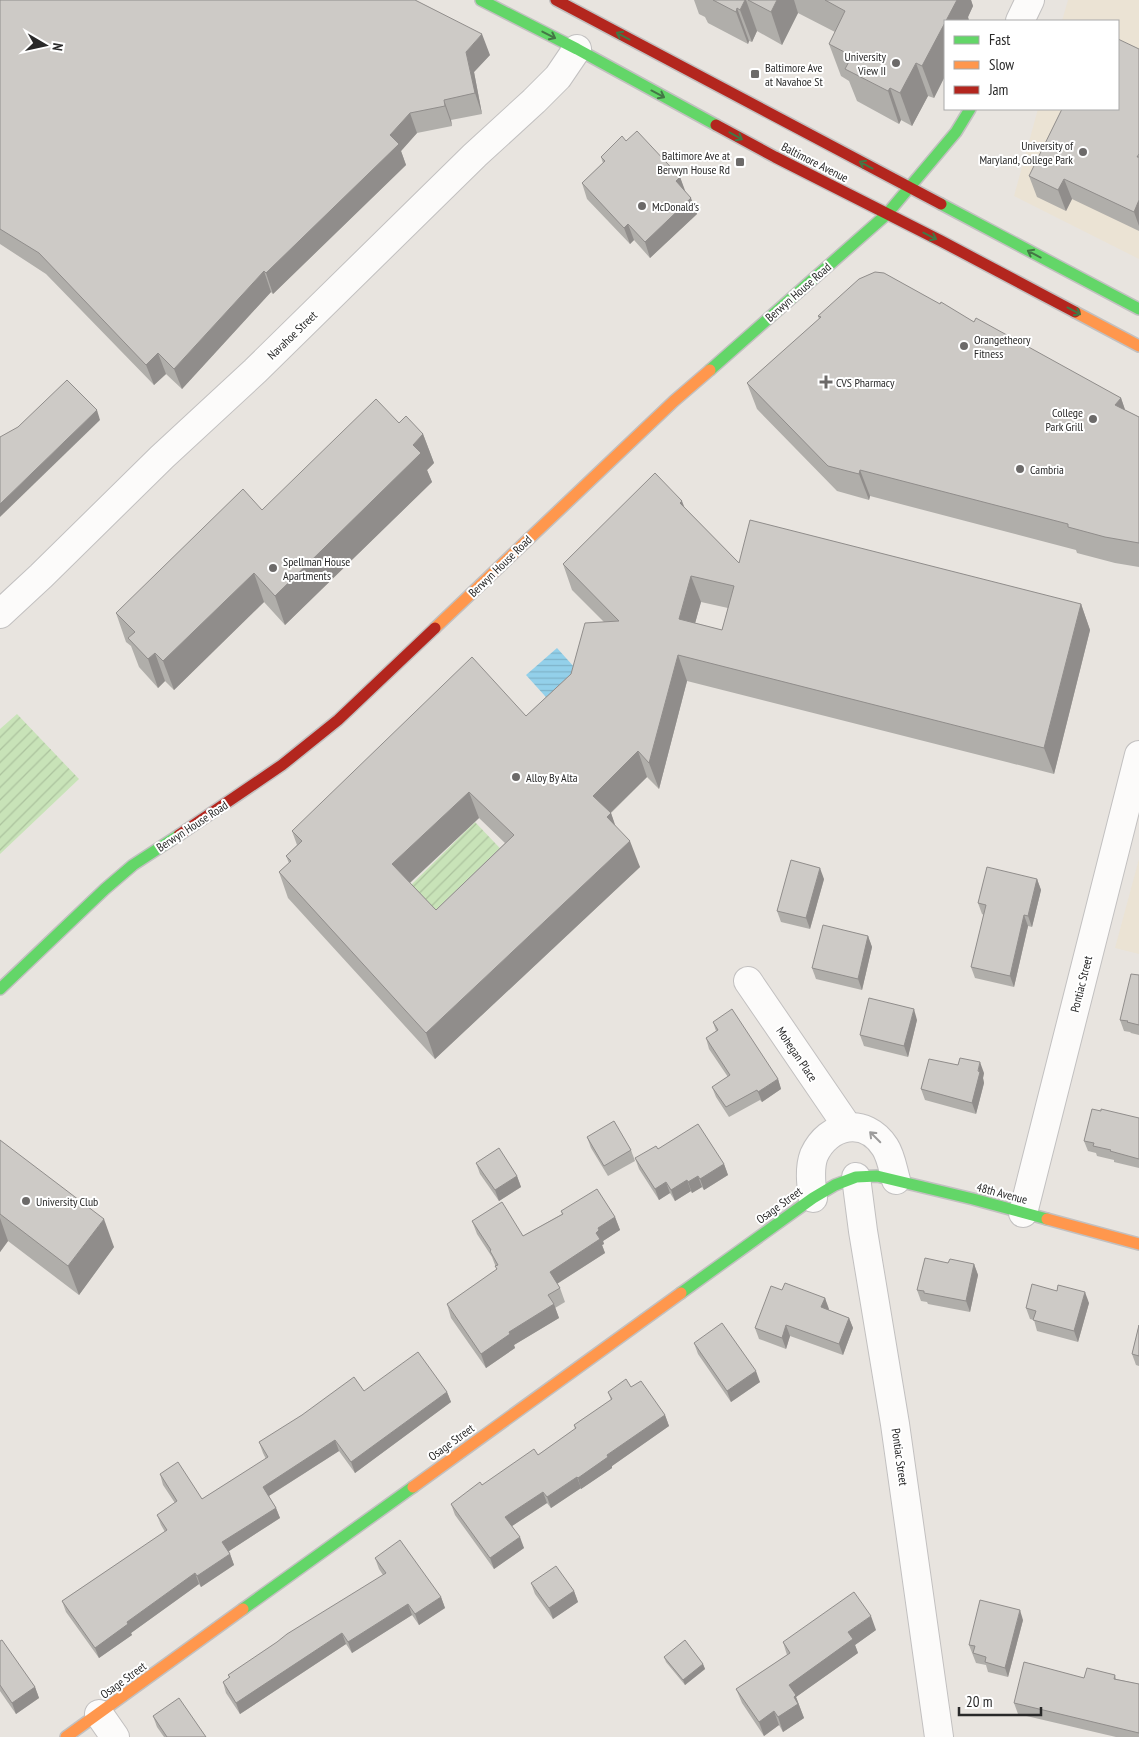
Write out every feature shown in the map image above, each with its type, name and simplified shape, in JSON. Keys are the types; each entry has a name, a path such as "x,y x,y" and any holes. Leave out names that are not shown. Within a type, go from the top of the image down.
{"street":[{"name":"Baltimore Avenue","path":"481,0 775,157 1139,346"},
{"name":"Baltimore Avenue","path":"556,0 1139,309"},
{"path":"1020,20 1030,0"},
{"name":"Navahoe Street","path":"0,614 162,457 283,344 475,155 534,101 558,77 577,50"},
{"name":"Berwyn House Road","path":"0,989 133,864 218,810 282,765 338,720 674,401 886,214 956,132 969,110"},
{"name":"Pontiac Street","path":"1023,1213 1139,755"},
{"name":"Mohegan Place","path":"748,981 847,1126"},
{"path":"813,1198 810,1177 814,1156 824,1139 847,1126 868,1130 885,1147 896,1180"},
{"name":"48th Avenue","path":"856,1177 877,1176 896,1180 1139,1244"},
{"name":"Pontiac Street","path":"856,1177 863,1231 895,1424 939,1737"},
{"name":"Osage Street","path":"66,1737 813,1198 835,1185 856,1177"},
{"path":"99,1714 116,1737"}],"shaded area":[{"name":"University of Maryland, College Park","path":"1068,0 1139,0 1139,259 1014,196 1038,110 1119,110 1119,20 1062,20"},
{"path":"1139,859 1139,954 1115,948"}],"green space":[{"path":"17,714 79,779 0,854 0,729"},
{"path":"475,822 516,865 450,929 409,887"}],"water":[{"path":"557,648 584,678 554,706 526,675"}],"building":[{"path":"0,0 415,0 482,34 466,52 475,93 444,100 445,106 410,113 390,135 399,144 266,273 264,271 174,369 158,353 146,365 39,253 0,229"},
{"path":"713,0 745,0 740,10 737,8 736,12"},
{"path":"748,0 777,0 771,12"},
{"path":"825,0 957,0 946,20 944,20 944,25 922,66 916,63 900,93 890,88 888,91 845,69 852,56 829,44 845,11"},
{"path":"1119,39 1139,49 1139,154 1137,157 1139,157 1139,200 1134,212 1064,179 1058,190 1029,176 1062,110 1119,110"},
{"name":"McDonald's","path":"637,131 680,177 676,181 691,198 645,242 628,224 624,228 582,183 605,161 601,157 622,136 626,141"},
{"path":"875,272 884,273 940,304 941,302 974,322 976,318 1121,398 1115,405 1139,417 1139,543 1105,537 1068,527 1068,524 860,470 859,474 828,466 747,383 821,317 818,316 859,279"},
{"path":"67,380 97,410 0,504 0,437 18,427"},
{"path":"376,399 399,423 406,416 423,434 413,445 421,453 275,596 254,573 163,661 155,653 148,659 128,638 135,632 116,613 243,489 262,510"},
{"path":"655,473 682,501 680,503 739,563 750,520 1081,604 1044,748 678,655 649,763 638,751 593,796 611,813 607,817 630,841 426,1033 279,872 291,861 286,856 302,841 292,831 472,657 526,716 571,674 585,623 619,621 563,564","holes":["691,576 734,586 722,630 679,619","469,792 514,835 436,910 392,864"]},
{"path":"791,860 820,868 806,918 777,911"},
{"path":"987,867 1037,879 1028,916 1024,915 1010,976 971,967 986,905 978,903"},
{"path":"823,925 868,936 858,979 812,968"},
{"path":"1131,974 1139,975 1139,1025 1120,1020"},
{"path":"869,998 914,1009 904,1046 860,1035"},
{"path":"732,1009 778,1079 758,1092 757,1090 726,1107 712,1087 730,1075 706,1038 718,1030 713,1022"},
{"path":"960,1058 980,1062 978,1071 980,1072 972,1103 921,1089 929,1059 958,1065"},
{"path":"1092,1109 1101,1111 1101,1109 1139,1118 1139,1159 1093,1146 1094,1143 1084,1141"},
{"path":"614,1121 631,1150 604,1166 587,1137"},
{"path":"698,1124 724,1164 700,1179 698,1176 688,1182 687,1180 671,1190 666,1182 655,1189 635,1158 656,1146 658,1149"},
{"path":"0,1140 104,1219 68,1266 0,1214"},
{"path":"499,1148 517,1176 495,1190 476,1163"},
{"path":"597,1189 615,1217 598,1228 599,1230 596,1233 600,1239 550,1272 560,1288 548,1295 554,1304 509,1332 510,1334 481,1354 447,1304 497,1269 495,1266 498,1265 491,1250 472,1221 502,1202 523,1236 563,1214 561,1211"},
{"path":"925,1258 948,1263 950,1259 974,1264 966,1301 917,1290"},
{"path":"785,1283 825,1298 821,1307 849,1318 839,1344 786,1325 782,1338 755,1328 771,1286 782,1290"},
{"path":"1032,1284 1057,1291 1058,1285 1085,1292 1074,1331 1033,1320 1036,1311 1026,1308"},
{"path":"722,1323 756,1371 727,1391 694,1343"},
{"path":"1139,1325 1139,1356 1132,1354"},
{"path":"418,1352 447,1392 351,1462 335,1440 263,1487 276,1508 222,1542 230,1554 197,1576 195,1573 127,1622 128,1624 95,1648 62,1601 167,1530 157,1515 177,1501 160,1474 178,1462 202,1499 268,1457 259,1442 302,1415 354,1377 364,1391"},
{"path":"626,1379 631,1387 641,1381 665,1415 607,1455 608,1457 578,1478 547,1497 543,1492 505,1517 520,1537 490,1558 451,1504 480,1482 482,1485 534,1449 538,1455 576,1428 574,1425 612,1399 608,1392"},
{"path":"400,1540 441,1597 415,1614 408,1604 348,1642 342,1633 236,1703 223,1682 230,1677 228,1675 287,1634 386,1573 375,1558"},
{"path":"556,1566 574,1591 549,1608 531,1583"},
{"path":"854,1592 871,1616 848,1632 853,1639 789,1685 796,1695 794,1697 798,1704 778,1717 774,1711 759,1722 736,1689 790,1653 783,1642"},
{"path":"980,1600 1020,1610 1005,1668 985,1662 986,1657 973,1653 975,1646 969,1645"},
{"path":"2,1640 35,1687 12,1703 0,1685 0,1641"},
{"path":"685,1640 703,1664 683,1680 664,1657"},
{"path":"1024,1662 1084,1678 1087,1668 1115,1675 1114,1679 1139,1684 1139,1733 1014,1703"},
{"path":"179,1698 206,1737 167,1737 153,1716"}],"traffic: fast":[{"path":"481,0 577,49 716,125"},
{"path":"710,370 887,214 956,132 969,110"},
{"path":"941,204 1139,309"},
{"path":"0,989 105,889 133,865 179,835"},
{"path":"681,1293 813,1198 835,1185 856,1177 877,1176 1047,1219"},
{"path":"243,1609 413,1487"}],"traffic: slow":[{"path":"1075,312 1139,346"},
{"path":"435,628 674,401 710,370"},
{"path":"1047,1219 1139,1244"},
{"path":"413,1487 681,1293"},
{"path":"66,1737 243,1609"}],"traffic: jam":[{"path":"556,0 941,204"},
{"path":"716,125 1075,312"},
{"path":"179,835 282,765 338,720 435,628"}],"place":[{"name":"University View II","path":"896,63"},
{"name":"Baltimore Ave at Navahoe St","path":"755,74"},
{"name":"University of Maryland, College Park","path":"1083,152"},
{"name":"Baltimore Ave at Berwyn House Rd","path":"740,162"},
{"name":"McDonald's","path":"642,206"},
{"name":"Orangetheory Fitness","path":"964,346"},
{"name":"CVS Pharmacy","path":"826,382"},
{"name":"College Park Grill","path":"1093,419"},
{"name":"Cambria","path":"1020,469"},
{"name":"Spellman House Apartments","path":"273,568"},
{"name":"Alloy By Alta","path":"516,777"},
{"name":"University Club","path":"26,1201"}]}
